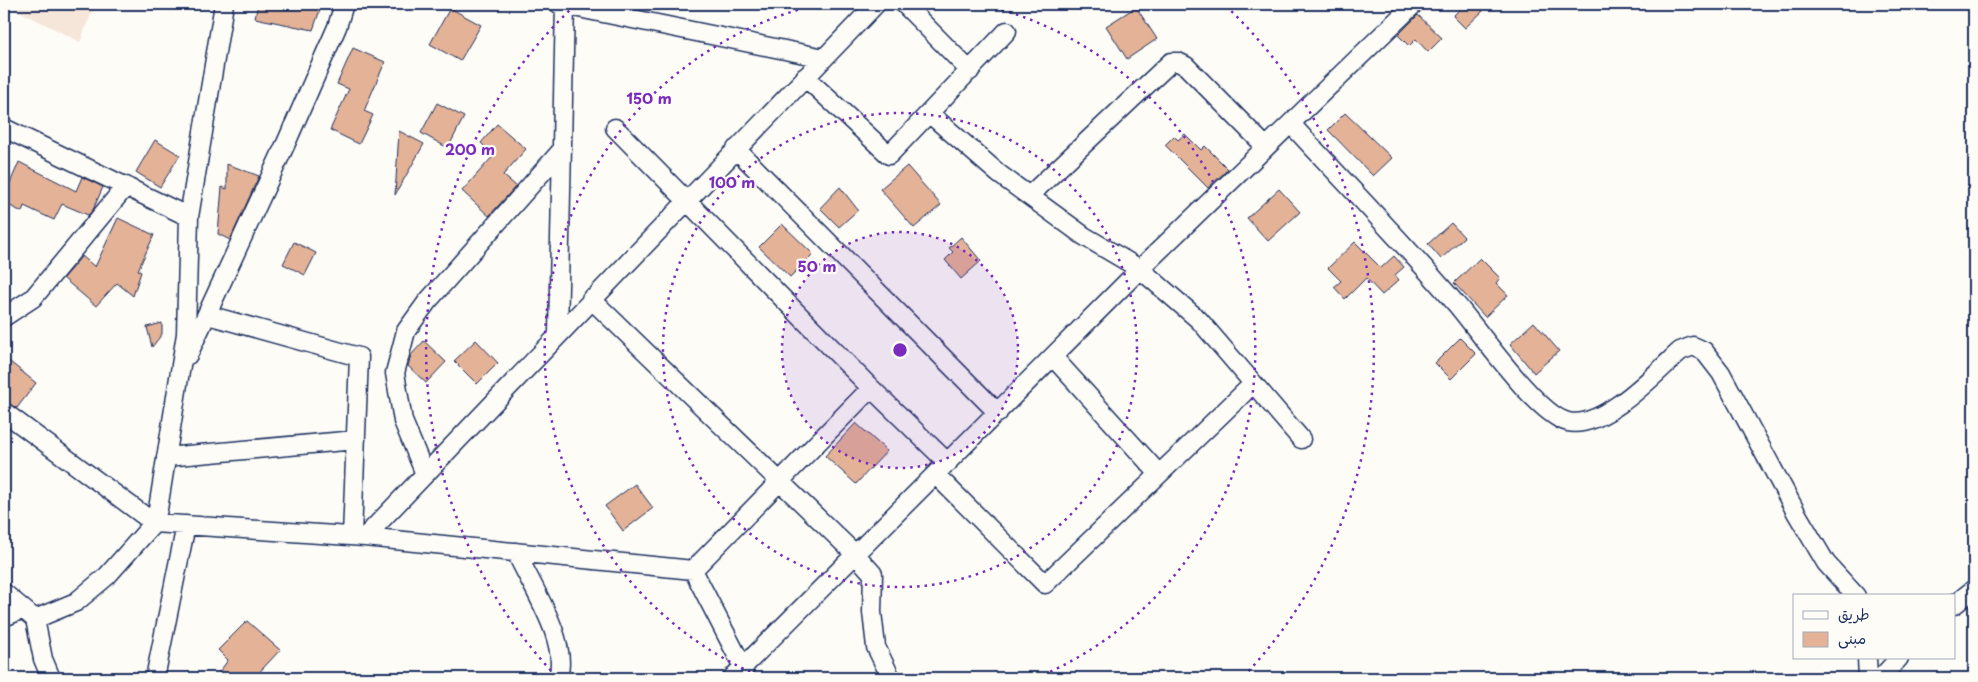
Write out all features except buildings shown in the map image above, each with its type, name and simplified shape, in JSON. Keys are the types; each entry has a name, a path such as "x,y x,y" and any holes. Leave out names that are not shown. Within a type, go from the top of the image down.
{"street":[{"path":"4,617 29,614 76,602 107,576 154,523 186,334 189,217 224,4"},
{"path":"179,374 287,141 320,60 337,27 344,4"},
{"path":"558,333 563,4 824,58"},
{"path":"358,537 424,474 876,4"},
{"path":"904,4 970,71"},
{"path":"693,570 738,674 1140,269 1414,4"},
{"path":"805,77 889,155 1007,31"},
{"path":"1029,196 1171,62 1178,62 1186,66 1266,147"},
{"path":"929,113 999,174 1084,236 1140,269 1199,320 1301,439"},
{"path":"1291,124 1457,305 1522,384 1554,416 1569,423 1588,420 1617,407 1680,351 1693,346 1704,351 1721,373 1797,514 1826,563 1854,594"},
{"path":"4,128 189,217"},
{"path":"615,128 871,388 1045,584 1253,384"},
{"path":"736,149 998,413"},
{"path":"424,474 403,421 395,373 406,331 427,302 562,151"},
{"path":"4,317 15,312 33,298 126,186"},
{"path":"591,299 857,556 873,574 872,612 876,647 891,678"},
{"path":"208,314 359,357 356,440 358,537"},
{"path":"1053,358 1160,474"},
{"path":"693,570 871,388"},
{"path":"4,412 154,523 358,537 693,570"},
{"path":"166,457 356,440"},
{"path":"155,678 186,525"},
{"path":"516,552 560,647 561,666 558,678"},
{"path":"1956,603 1974,589"},
{"path":"4,593 29,614 51,678"},
{"path":"1867,660 1868,678"},
{"path":"1881,678 1897,660"}],"shaded area":[{"path":"5,4 95,4 80,42"}]}
